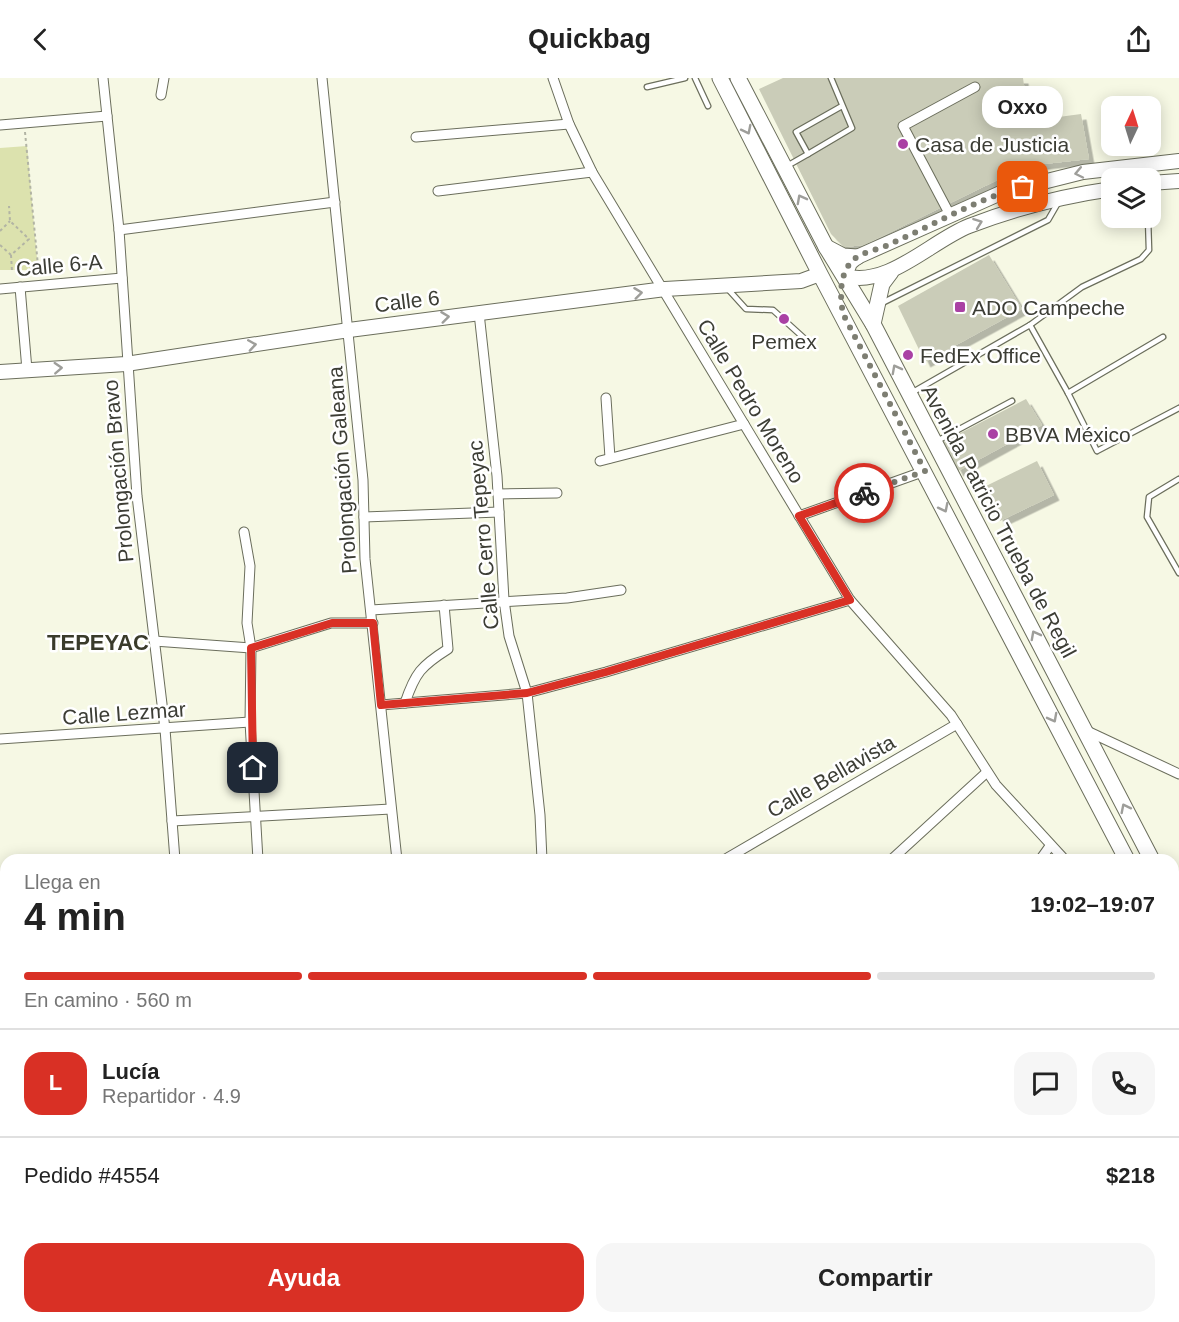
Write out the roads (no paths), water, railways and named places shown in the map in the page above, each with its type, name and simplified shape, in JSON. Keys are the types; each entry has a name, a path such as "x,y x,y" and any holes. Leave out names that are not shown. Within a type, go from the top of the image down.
{"main road":[{"name":"Avenida Patricio Trueba de Regil","path":"741,79 826,247 873,324 1149,854"},
{"name":"Avenida Patricio Trueba de Regil","path":"723,84 1124,854"},
{"path":"820,274 827,267 826,247"},
{"path":"826,247 843,256 857,257"},
{"path":"873,324 882,284 891,272"},
{"path":"820,274 845,276 840,295 843,314"}],"street":[{"name":"Prolongación Bravo","path":"103,78 119,230 126,364 137,496 165,729 175,854"},
{"path":"161,95 164,78"},
{"name":"Prolongación Galeana","path":"322,78 363,480 365,559 396,854"},
{"name":"Calle Pedro Moreno","path":"554,78 569,124 592,171 850,600 957,724 996,785 1059,854"},
{"path":"723,84 741,79"},
{"path":"946,236 943,218 903,126 975,87"},
{"path":"0,125 107,116"},
{"path":"416,137 569,124"},
{"path":"1101,191 1016,209 946,236 891,272 865,279 845,276 850,263 857,257 1003,192 1083,172 1179,161"},
{"path":"438,191 592,171"},
{"path":"1161,182 1179,181"},
{"path":"119,230 335,202"},
{"name":"Calle 6","path":"0,372 126,364 479,313 665,289 801,281 820,274"},
{"name":"Calle 6-A","path":"0,289 122,278"},
{"path":"20,287 27,370"},
{"name":"Calle Cerro Tepeyac","path":"479,313 498,494 504,600 509,636 527,693 539,793 542,854"},
{"path":"606,398 605,459 744,424"},
{"path":"799,516 925,471"},
{"path":"498,494 557,493"},
{"path":"364,517 499,512"},
{"path":"244,532 250,566 247,623 251,648 250,722 258,854"},
{"path":"371,610 504,600 567,598 621,590"},
{"path":"381,705 527,693 850,600"},
{"path":"405,703 414,676 429,661 448,649 444,605"},
{"path":"154,641 251,648 332,623 373,623"},
{"name":"Calle Lezmar","path":"0,739 250,722"},
{"name":"Calle Bellavista","path":"734,854 957,724"},
{"path":"1085,730 1179,774"},
{"path":"898,854 987,772"},
{"path":"172,821 256,814 391,809"},
{"path":"1044,854 1050,846"}],"lane":[{"path":"647,87 685,78"},
{"path":"695,78 708,106"},
{"path":"785,168 852,128 831,78"},
{"path":"808,154 796,132 842,106"},
{"path":"877,306 1048,220 1061,198"},
{"path":"909,394 1030,325 1083,287 1141,259 1149,250 1148,228"},
{"path":"725,286 746,309 773,310 805,339"},
{"path":"1030,325 1097,451 1179,408"},
{"path":"1068,393 1163,337"},
{"path":"935,442 1012,401"},
{"path":"1179,478 1149,497 1147,517 1179,573"}],"place":[{"name":"Casa de Justicia","path":"903,144"},
{"name":"Oxxo","path":"1023,187"},
{"name":"ADO Campeche","path":"960,307"},
{"name":"Pemex","path":"784,319"},
{"name":"FedEx Office","path":"908,355"},
{"name":"BBVA México","path":"993,434"}],"district":[{"name":"TEPEYAC","path":"98,642"}]}
